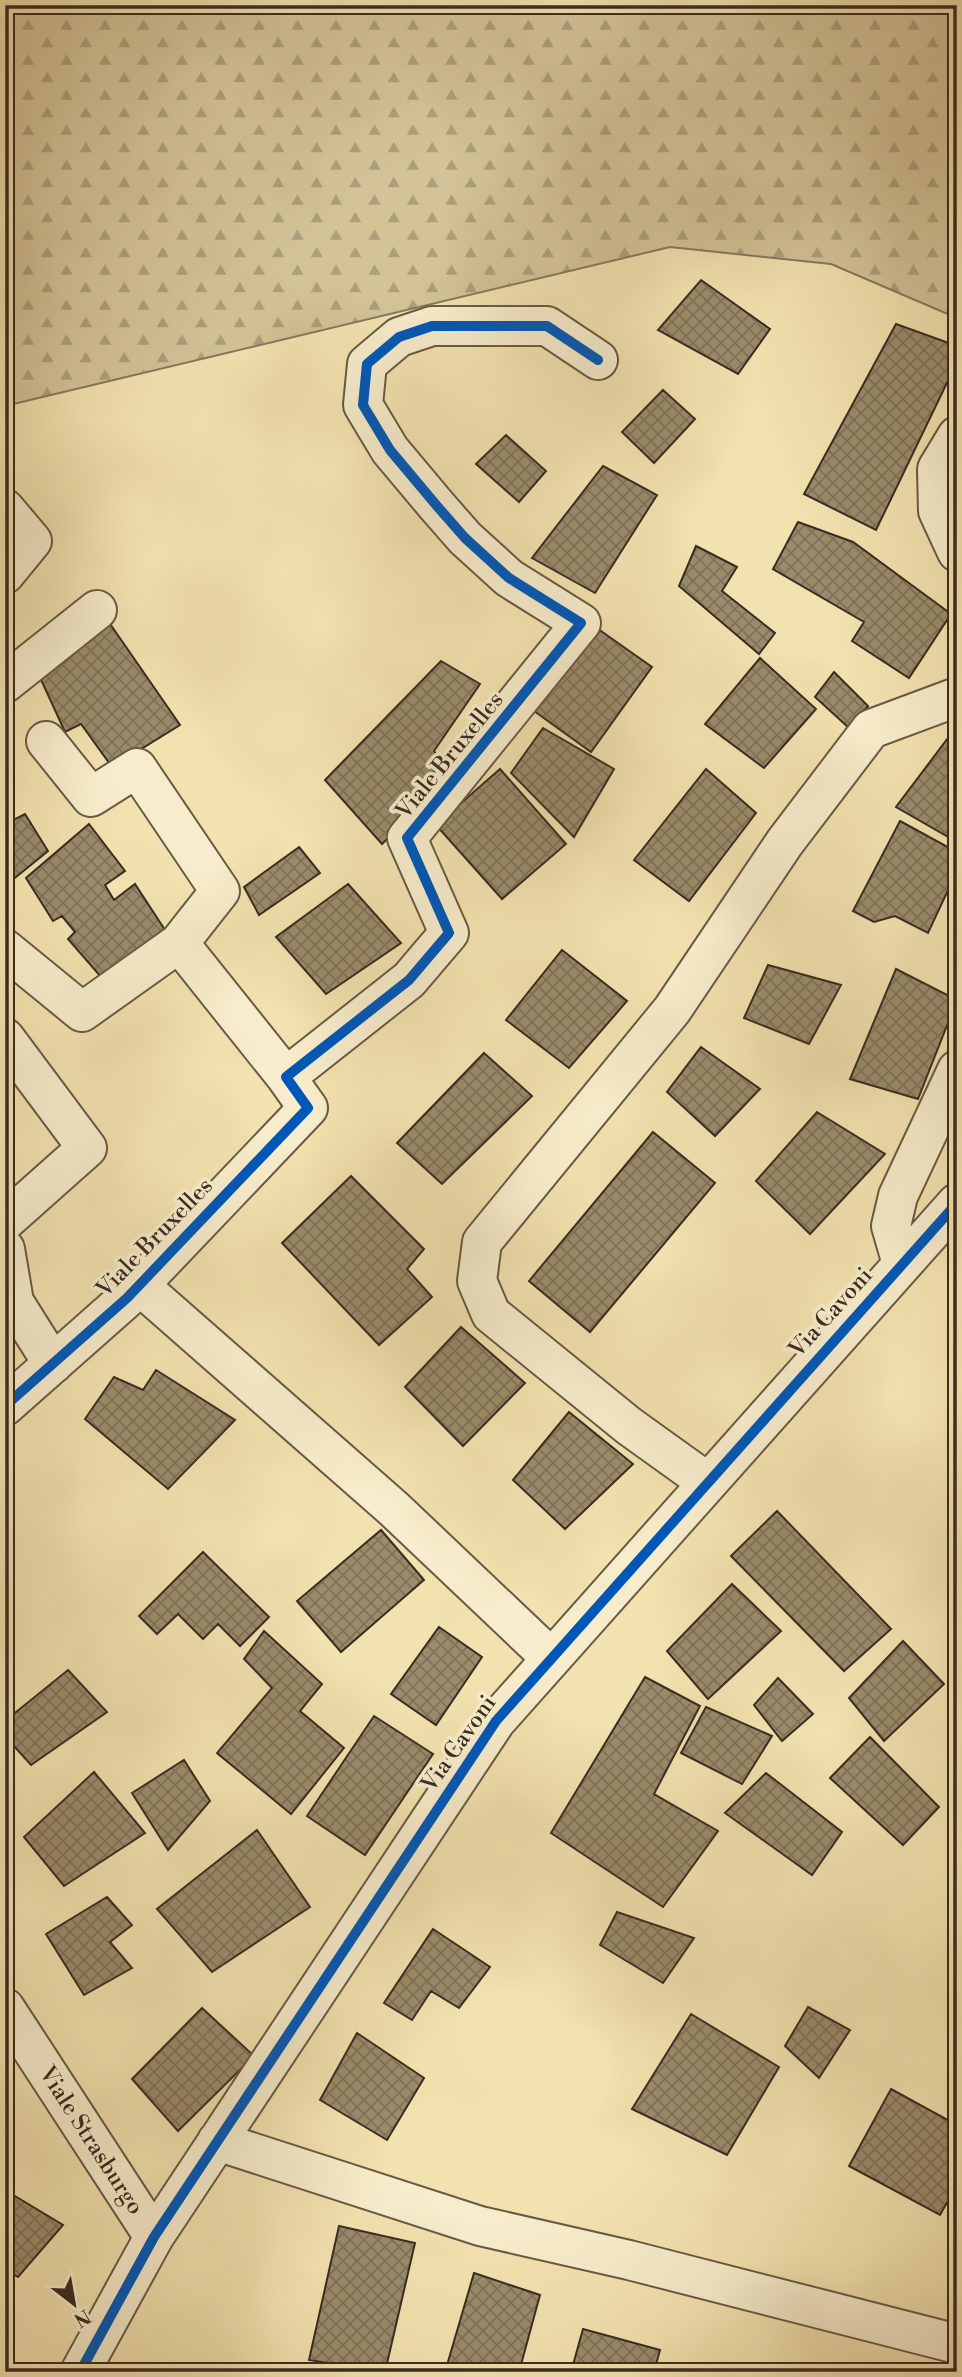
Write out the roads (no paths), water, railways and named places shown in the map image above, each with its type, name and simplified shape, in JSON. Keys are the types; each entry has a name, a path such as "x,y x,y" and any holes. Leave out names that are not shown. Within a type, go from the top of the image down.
{"street":[{"name":"Viale Bruxelles","path":"5,1406 139,1285 308,1108 286,1077 409,980 449,933 407,838 581,623 509,578 465,538 390,450 363,405 367,364 398,337 432,326 547,326 598,360"},
{"path":"957,436 937,470 938,511 957,552"},
{"path":"5,509 32,541 5,574"},
{"path":"5,683 97,610"},
{"path":"707,1482 629,1426 491,1314 477,1281 482,1242 673,1010 785,842 871,729 957,697"},
{"path":"5,949 82,1012 179,943 220,891 137,768 91,797 46,741"},
{"path":"179,943 286,1077"},
{"path":"5,1038 87,1148 5,1221"},
{"path":"902,1264 891,1226 898,1196 957,1070"},
{"name":"Via Cavoni","path":"85,2371 154,2237 496,1721 957,1203"},
{"path":"5,1249 14,1302 53,1364"},
{"path":"139,1285 394,1509 551,1658"},
{"name":"Viale Strasburgo","path":"5,2008 154,2237"},
{"path":"217,2141 480,2226 629,2260 957,2344"}]}
